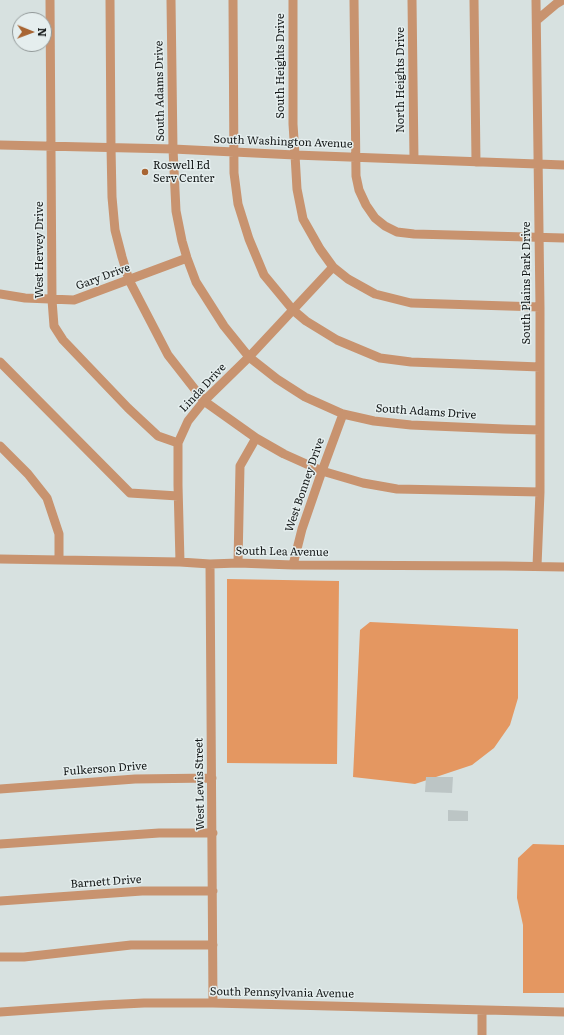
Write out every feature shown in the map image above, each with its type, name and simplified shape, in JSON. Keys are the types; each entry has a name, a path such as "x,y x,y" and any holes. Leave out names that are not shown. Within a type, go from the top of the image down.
{"street":[{"name":"West Hervey Drive","path":"50,0 52,300 54,326 63,340 128,408 158,436 178,443"},
{"path":"110,0 112,197 115,230 129,280 168,355 204,401 256,438 284,454 322,471 363,483 397,489 540,492"},
{"name":"South Adams Drive","path":"171,0 173,149 176,210 182,241 196,282 224,326 249,357 277,379 305,397 343,414 374,421 411,425 540,430"},
{"path":"233,0 234,173 238,204 249,239 264,275 293,310 306,321 338,340 380,358 411,362 540,367"},
{"name":"South Heights Drive","path":"293,0 293,124 297,189 303,219 320,249 333,267 348,279 375,294 411,303 540,306"},
{"path":"354,0 356,176 359,190 366,205 375,218 385,226 397,232 414,234 564,238"},
{"name":"North Heights Drive","path":"412,0 414,159"},
{"path":"474,0 476,162"},
{"name":"South Plains Park Drive","path":"536,0 540,306 540,492 537,566"},
{"path":"536,20 563,0"},
{"name":"South Washington Avenue","path":"0,145 173,149 564,165"},
{"name":"Gary Drive","path":"0,294 25,298 74,300 187,258"},
{"name":"Linda Drive","path":"180,562 178,443 188,420 204,401 249,357 333,267"},
{"path":"0,362 130,494 178,496"},
{"name":"West Bonney Drive","path":"293,565 302,530 343,414"},
{"path":"238,563 240,466 256,438"},
{"path":"0,446 28,474 47,498 59,534 60,560"},
{"name":"South Lea Avenue","path":"0,559 180,562 210,564 238,563 293,565 564,567"},
{"name":"West Lewis Street","path":"210,564 213,1003"},
{"name":"Fulkerson Drive","path":"0,788 135,778 212,778"},
{"path":"0,844 158,833 212,833"},
{"name":"Barnett Drive","path":"0,901 142,891 213,891"},
{"path":"0,957 131,945 213,945"},
{"name":"South Pennsylvania Avenue","path":"0,1012 144,1003 213,1003 564,1012"},
{"path":"482,1010 482,1035"}],"shaded area":[{"path":"227,579 339,581 337,764 227,763"},
{"path":"370,622 518,629 518,698 510,725 494,748 472,765 415,784 353,777 360,630"},
{"path":"533,844 564,845 564,993 523,993 523,925 517,898 518,858"}],"building":[{"path":"426,777 453,777 452,793 425,792"},
{"path":"448,810 468,811 468,821 448,821"}],"place":[{"name":"Roswell Ed Serv Center","path":"145,172"}]}
